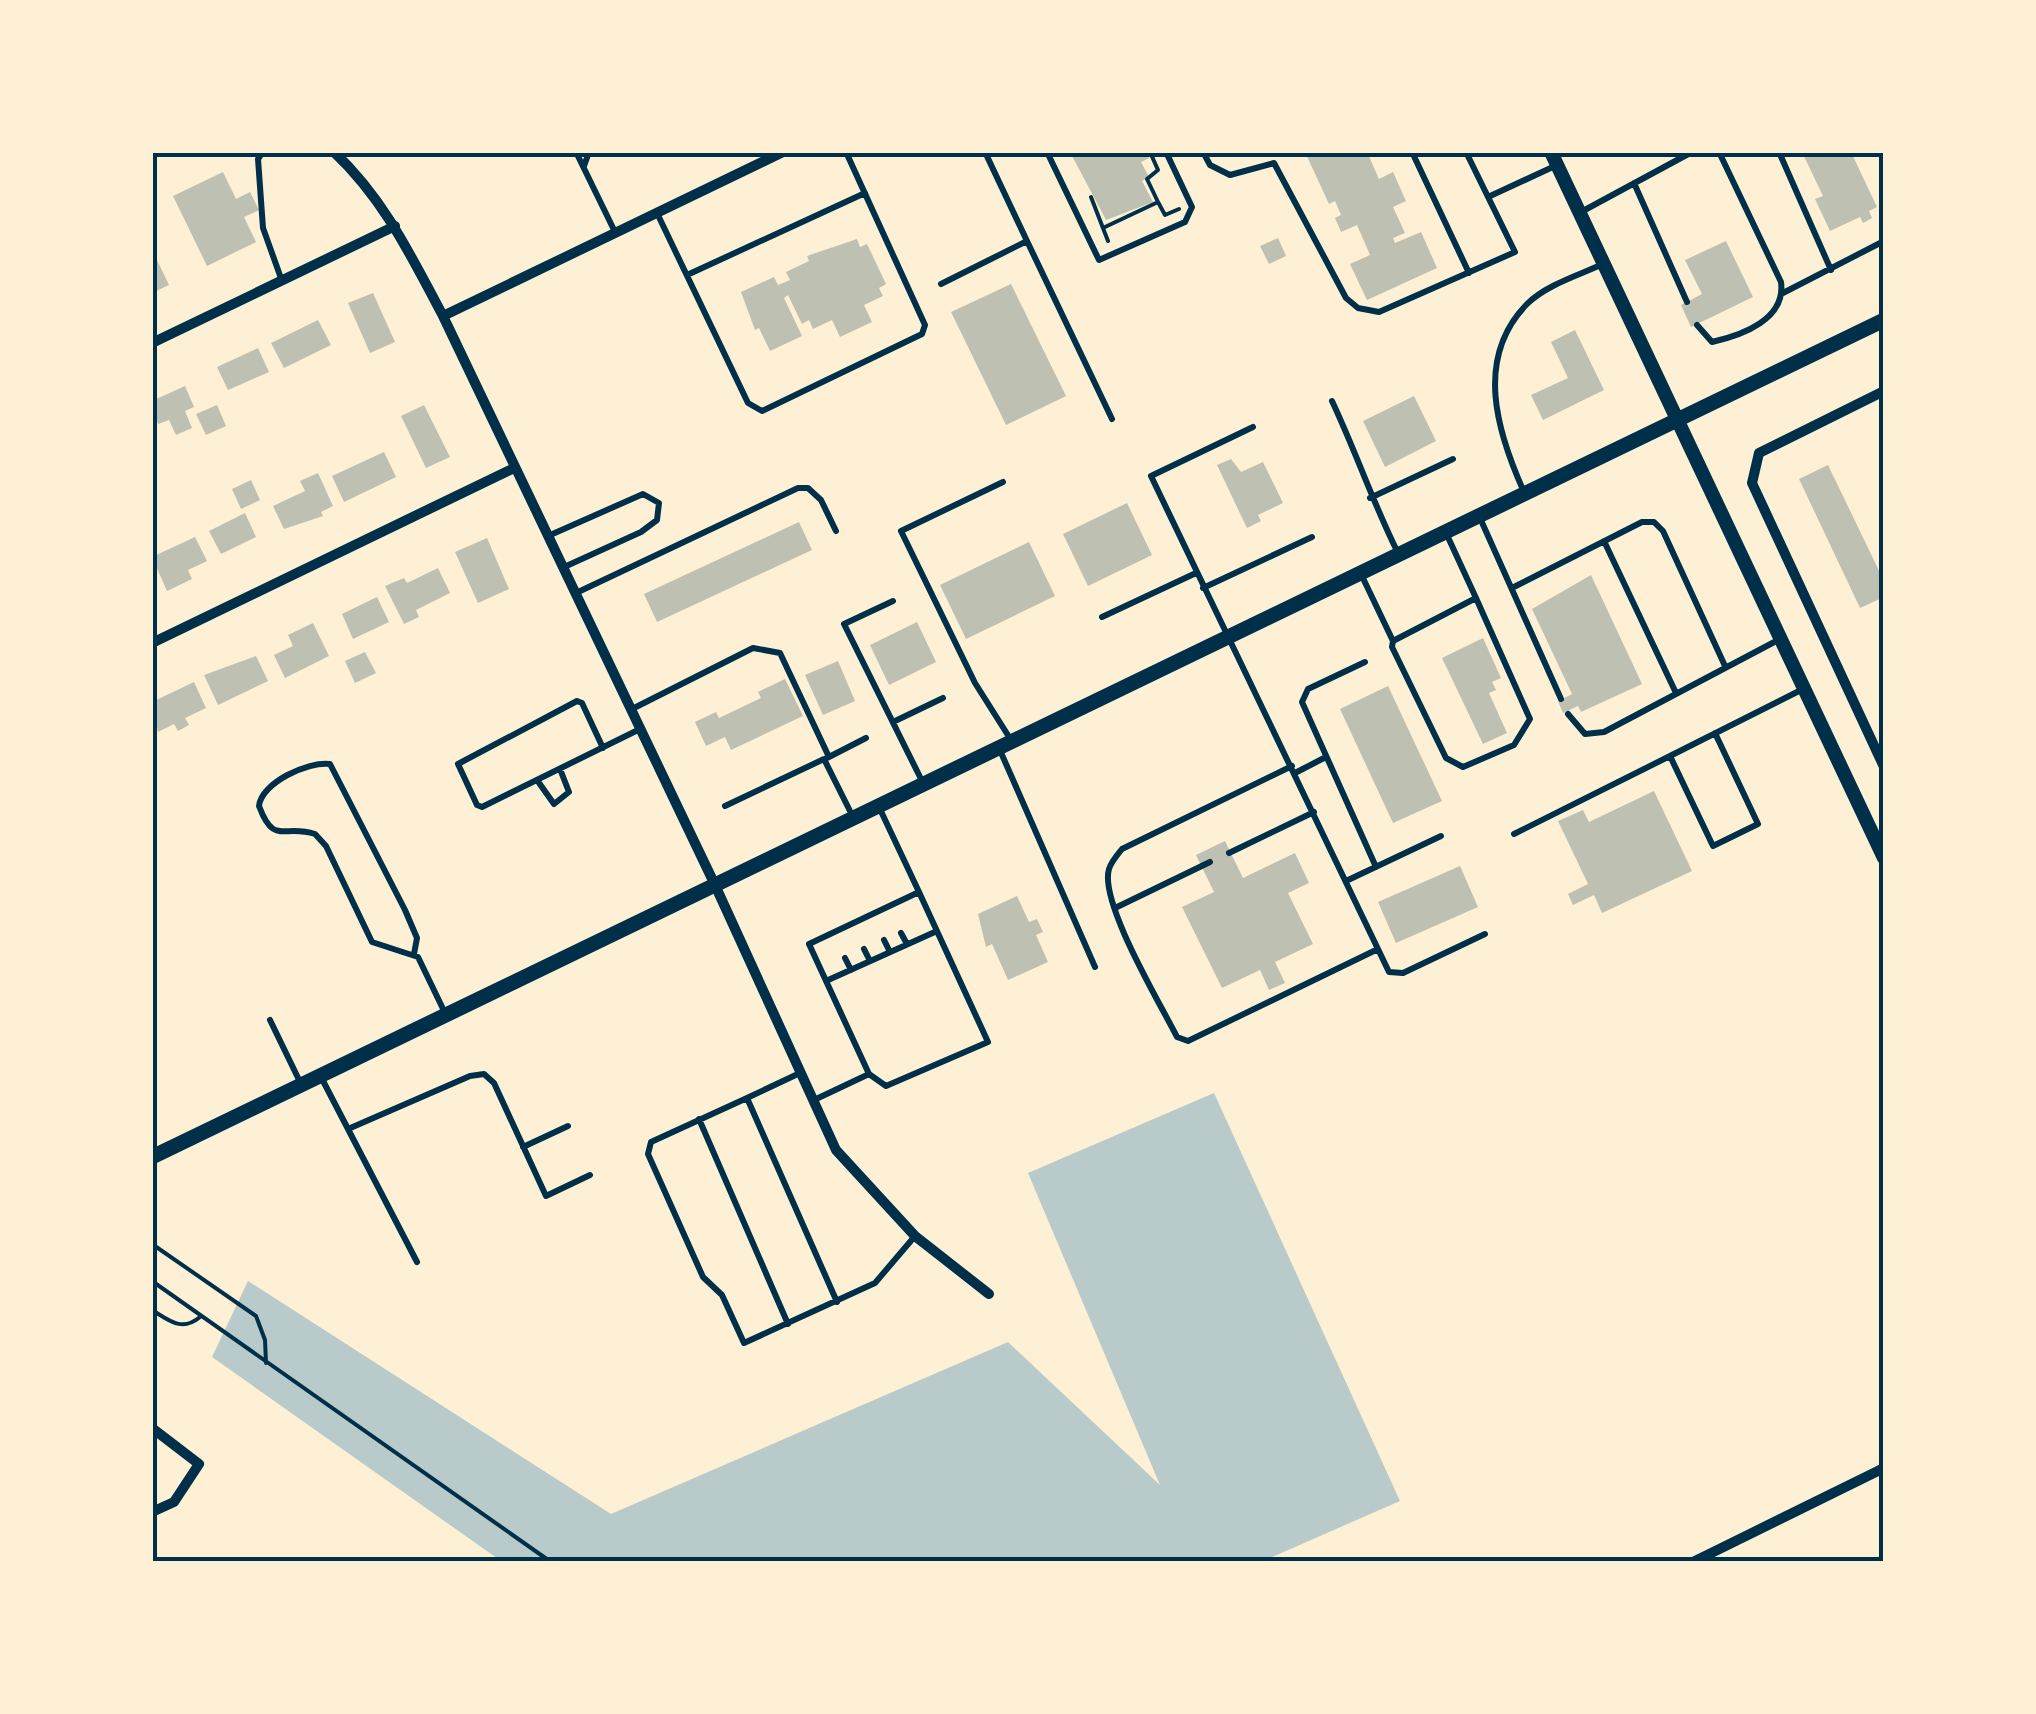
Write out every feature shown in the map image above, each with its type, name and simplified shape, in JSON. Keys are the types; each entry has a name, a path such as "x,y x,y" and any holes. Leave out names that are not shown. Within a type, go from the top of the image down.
{"main road":[{"path":"152,1156 1884,320"}],"street":[{"path":"334,152 365,182 395,226 443,316 715,886 836,1150 915,1236 988,1294"},
{"path":"443,316 783,152"},
{"path":"1554,159 1884,858"},
{"path":"152,343 395,226"},
{"path":"1884,391 1759,453 1752,483 1884,767"},
{"path":"152,643 514,468"},
{"path":"152,1428 199,1464 174,1502 152,1512"},
{"path":"1693,1562 1884,1468"}],"lane":[{"path":"263,152 258,159 263,228 282,280"},
{"path":"576,152 615,233"},
{"path":"583,167 589,152"},
{"path":"657,213 748,403 762,411 922,334 925,324 846,152"},
{"path":"985,152 1112,420"},
{"path":"1046,152 1099,260 1185,222 1192,206 1166,152"},
{"path":"1203,152 1210,165 1230,175 1274,163 1334,282 1358,308 1379,312 1514,252 1466,152"},
{"path":"1412,152 1469,273"},
{"path":"1580,212 1692,152"},
{"path":"1719,152 1783,293"},
{"path":"1779,152 1831,270"},
{"path":"1488,197 1554,159"},
{"path":"1634,183 1687,302"},
{"path":"687,275 865,193"},
{"path":"941,284 1027,241"},
{"path":"1697,325 1712,342 1723,340 1774,315 1783,293 1884,241"},
{"path":"1525,493 1502,443 1494,366 1508,331 1528,302 1604,264"},
{"path":"1332,401 1369,479 1370,498 1398,554"},
{"path":"1253,428 1150,476 1389,972 1403,973 1484,934"},
{"path":"1370,498 1453,459"},
{"path":"1003,482 901,531 1006,745 1095,966"},
{"path":"575,594 798,488 808,488 821,500 836,531"},
{"path":"547,537 643,494 658,503 657,520 641,532 562,568"},
{"path":"1478,515 1562,699"},
{"path":"1512,588 1642,522 1654,522 1662,531 1725,666"},
{"path":"1360,572 1446,758 1463,767 1514,746 1530,719 1446,531"},
{"path":"1203,588 1312,538"},
{"path":"1604,541 1676,694"},
{"path":"1102,617 1196,573"},
{"path":"1393,640 1476,598"},
{"path":"893,601 844,624 923,784"},
{"path":"1568,714 1585,734 1604,732 1781,639"},
{"path":"630,710 753,648 780,654 854,818"},
{"path":"1365,662 1308,689 1302,702 1376,866"},
{"path":"1514,834 1804,689"},
{"path":"892,722 943,698"},
{"path":"602,748 582,703 576,701 458,762 479,807 560,769 602,748 640,729"},
{"path":"1670,756 1713,846 1758,824 1714,734"},
{"path":"725,806 866,738"},
{"path":"1324,758 1122,849 1109,869 1108,891 1177,1036 1188,1041 1378,949"},
{"path":"414,954 372,942 326,846 315,834 273,832 266,826 258,806 266,790 320,762 330,764 405,910 417,938 414,954 446,1014"},
{"path":"537,780 554,804 568,792 560,769"},
{"path":"879,807 937,930 988,1042 886,1086 869,1074 809,944 854,928 919,892"},
{"path":"1230,852 1314,812"},
{"path":"1346,880 1441,836"},
{"path":"1115,908 1210,862"},
{"path":"826,982 937,930"},
{"path":"902,933 907,944"},
{"path":"884,940 890,952"},
{"path":"864,949 870,962"},
{"path":"845,958 851,970"},
{"path":"270,1020 301,1085"},
{"path":"800,1073 651,1142 648,1154 703,1277 722,1295 744,1343 876,1283 915,1236"},
{"path":"348,1129 470,1076 484,1074 494,1083 546,1196 590,1174"},
{"path":"812,1101 869,1074"},
{"path":"320,1076 417,1262"},
{"path":"747,1098 837,1302"},
{"path":"699,1119 788,1324"},
{"path":"524,1147 568,1126"}],"path":[{"path":"1148,153 1158,170 1147,179 1165,215 1179,209"},
{"path":"1090,197 1110,240 1104,242"},
{"path":"1105,227 1158,202"},
{"path":"152,1244 256,1316 265,1340 266,1364"},
{"path":"152,1280 551,1562"},
{"path":"152,1310 177,1326 192,1324 201,1316"}],"shaded area":[{"path":"1214,1093 1400,1501 1263,1561 501,1561 212,1357 248,1281 611,1514 1008,1342 1160,1485 1028,1173"}],"building":[{"path":"1070,152 1146,152 1149,158 1141,162 1149,177 1142,181 1153,202 1106,220"},
{"path":"1305,152 1367,152 1379,179 1393,172 1406,201 1393,207 1405,233 1393,238 1395,243 1421,232 1437,268 1367,300 1350,264 1370,255 1357,225 1341,232 1335,218 1341,215 1335,201 1329,204"},
{"path":"1802,152 1851,152 1877,207 1869,211 1872,218 1863,223 1860,217 1830,231 1815,199 1823,196"},
{"path":"223,172 236,199 250,192 259,210 244,217 256,242 207,266 173,196"},
{"path":"1278,238 1286,256 1269,264 1260,246"},
{"path":"857,239 860,247 867,244 886,284 879,288 883,296 864,305 872,322 840,337 832,320 813,329 809,320 802,324 788,295 784,298 802,336 770,351 759,328 755,330 741,292 774,277 778,285 790,280 786,272 809,261 807,256"},
{"path":"1726,241 1753,297 1691,327 1681,305 1702,294 1685,260"},
{"path":"157,260 169,285 152,293 152,263"},
{"path":"1011,284 1066,396 1006,425 951,312"},
{"path":"373,293 395,342 370,353 348,303"},
{"path":"318,320 331,345 284,368 271,343"},
{"path":"1575,330 1604,390 1543,420 1531,395 1568,378 1551,342"},
{"path":"258,348 269,372 228,390 217,367"},
{"path":"185,386 194,407 185,411 192,428 176,435 169,420 158,424 152,401"},
{"path":"1414,396 1436,441 1385,467 1363,421"},
{"path":"217,405 226,426 206,435 196,414"},
{"path":"424,405 450,457 426,468 401,416"},
{"path":"384,452 396,477 344,502 332,476"},
{"path":"1231,459 1241,472 1263,462 1283,503 1258,515 1261,521 1247,528 1217,465"},
{"path":"1828,465 1884,581 1884,597 1860,608 1799,479"},
{"path":"318,473 333,506 321,512 323,516 284,529 273,506 305,491 300,481"},
{"path":"251,480 260,500 241,509 232,489"},
{"path":"1127,503 1152,555 1088,586 1063,534"},
{"path":"245,513 256,537 221,554 209,531"},
{"path":"799,522 812,550 657,622 644,594"},
{"path":"195,537 207,561 188,570 192,579 167,591 152,557"},
{"path":"487,538 509,589 478,603 455,552"},
{"path":"1029,542 1055,596 966,639 940,585"},
{"path":"438,568 450,593 416,610 419,617 404,624 385,586 404,578 407,583"},
{"path":"1591,575 1642,684 1581,712 1578,706 1563,713 1558,701 1572,694 1532,609"},
{"path":"377,597 389,622 353,639 342,614"},
{"path":"917,622 936,662 889,685 870,645"},
{"path":"313,623 329,656 285,678 274,655 293,646 288,635"},
{"path":"1483,638 1501,678 1492,682 1496,690 1489,693 1507,733 1483,744 1442,658"},
{"path":"365,652 376,673 355,683 345,661"},
{"path":"256,656 268,681 218,705 204,675"},
{"path":"838,661 855,701 823,715 805,675"},
{"path":"785,679 803,716 731,750 725,737 706,746 695,722 716,712 719,718 761,698 758,692"},
{"path":"194,682 206,708 185,718 189,725 178,731 174,724 158,732 152,702"},
{"path":"1388,686 1442,801 1393,823 1340,709"},
{"path":"1654,791 1692,871 1602,913 1594,895 1573,905 1568,894 1588,884 1558,821 1583,810 1589,822"},
{"path":"1225,841 1243,878 1295,853 1309,883 1288,893 1313,944 1275,962 1285,983 1269,990 1260,970 1222,988 1182,907 1214,892 1196,855"},
{"path":"1460,866 1478,907 1396,943 1378,902"},
{"path":"1017,896 1029,922 1037,919 1043,932 1036,935 1048,962 1008,980 992,944 986,947 978,914"}]}
